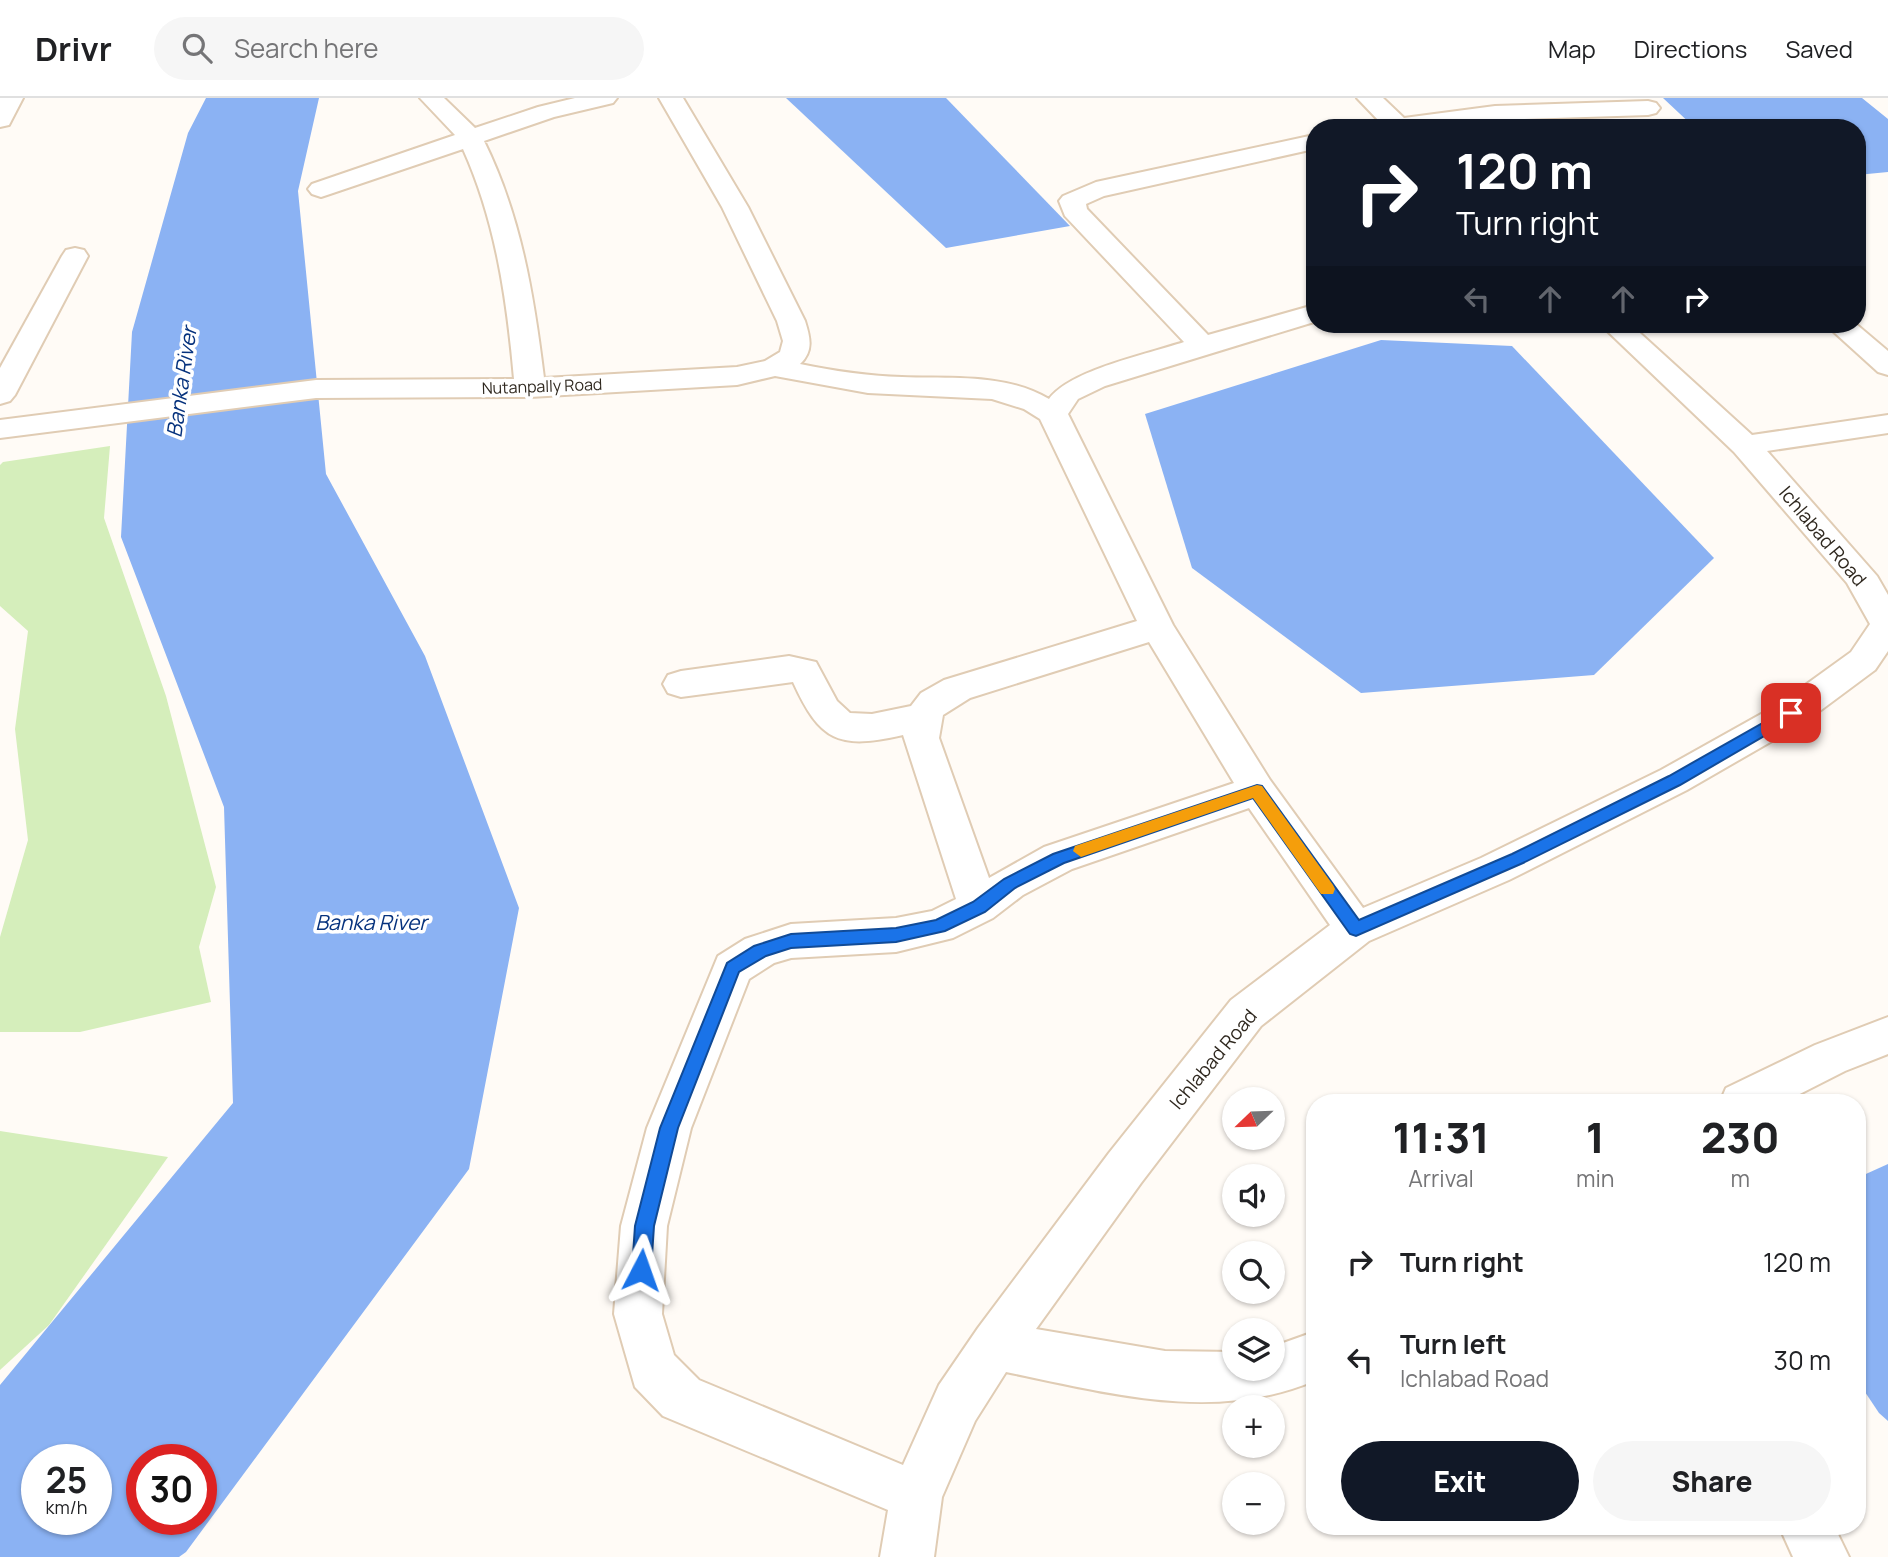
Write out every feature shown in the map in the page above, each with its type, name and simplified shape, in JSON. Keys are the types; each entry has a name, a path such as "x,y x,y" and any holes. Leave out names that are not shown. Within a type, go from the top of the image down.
{"street":[{"path":"0,120 10,98"},
{"path":"432,98 470,139 490,182 510,244 521,307 530,388"},
{"path":"321,189 546,112 605,98"},
{"path":"671,98 735,206 791,321 797,341 793,356 775,367"},
{"path":"1368,98 1387,119"},
{"path":"1452,119 1495,113 1648,108"},
{"path":"1202,345 1074,211 1072,201 1096,190 1306,144"},
{"path":"0,395 75,256"},
{"path":"1052,414 1068,393 1095,380 1306,315"},
{"name":"Ichlabad Road","path":"907,1557 916,1496 957,1403 995,1345 1125,1168 1246,1013 1356,929 1495,869 1674,780 1791,713 1863,661 1888,625 1860,576 1745,445 1624,333"},
{"path":"1850,333 1888,366"},
{"path":"775,367 826,379 1012,393 1039,404 1052,414 1157,627 1257,790 1356,929"},
{"name":"Nutanpally Road","path":"0,429 316,389 530,388 737,376 775,367"},
{"path":"1745,445 1888,424"},
{"path":"979,907 921,738 922,717 935,699 957,689 1157,627"},
{"path":"681,684 789,669 804,671 826,713 835,722 847,727 922,717"},
{"path":"916,1496 681,1398 653,1369 638,1314 644,1226 669,1128 733,968 760,951 791,941 896,935 939,926 979,907 1009,884 1058,858 1257,790"},
{"path":"1758,1094 1830,1058 1888,1035"},
{"path":"995,1345 1143,1374 1203,1377 1269,1373 1306,1360"},
{"path":"1810,1535 1822,1557"}],"green space":[{"path":"110,446 104,518 166,696 216,887 199,947 211,1002 80,1032 0,1032 0,937 28,840 15,729 28,631 0,606 0,465 3,462"},
{"path":"0,1131 168,1157 49,1325 0,1370"}],"water":[{"name":"Banka River","path":"206,98 319,98 298,191 326,474 425,656 519,908 469,1169 217,1510 217,1444 126,1444 126,1535 199,1535 186,1552 179,1557 0,1557 0,1385 233,1103 224,807 121,537 132,332 188,133"},
{"path":"786,98 946,98 1070,226 946,248"},
{"path":"1663,98 1862,98 1888,119 1888,172 1866,174 1866,119 1685,119"},
{"path":"1381,340 1512,346 1714,558 1594,675 1361,693 1192,568 1145,414"},
{"path":"1888,1164 1888,1421 1866,1394 1866,1174"}],"slow traffic":[{"path":"1081,851 1257,790 1327,889"}],"route":[{"path":"641,1270 644,1226 669,1128 733,968 760,951 791,941 896,935 939,926 979,907 1009,884 1058,858 1257,790 1356,929 1518,858 1674,780 1791,713"}]}
